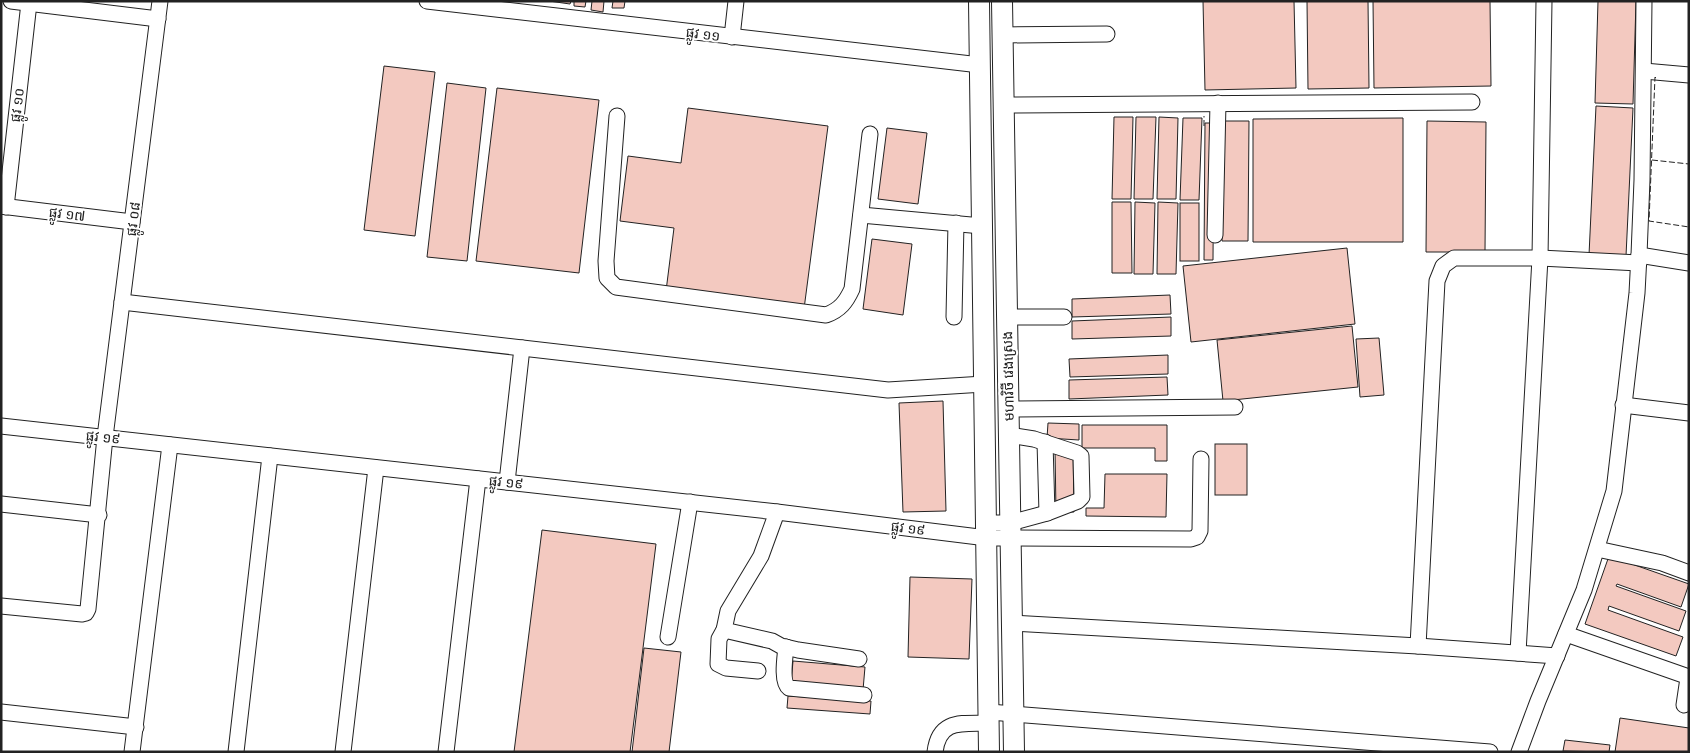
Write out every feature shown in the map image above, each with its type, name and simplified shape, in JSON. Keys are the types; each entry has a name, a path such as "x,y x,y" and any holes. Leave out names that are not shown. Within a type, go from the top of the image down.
{"main road":[{"name":"មហាវិថី វេងស្រេង","path":"979,1 989,752"},
{"name":"មហាវិថី វេងស្រេង","path":"1002,1 1014,752"}],"street":[{"path":"10,1 158,18"},
{"name":"ផ្លូវ ០៨","path":"1,606 86,613 88,609 99,515 105,438 160,1"},
{"name":"ផ្លូវ ១១","path":"427,1 539,8 732,37 980,65"},
{"path":"732,37 736,1"},
{"path":"1518,653 1540,258 1544,1"},
{"path":"1519,752 1584,590 1614,491 1637,293 1644,71 1644,1"},
{"name":"ផ្លូវ ១០","path":"3,207 29,3"},
{"path":"1003,36 1107,34"},
{"path":"1644,71 1689,75"},
{"path":"1004,105 1472,102"},
{"path":"1215,234 1218,104"},
{"path":"617,116 606,261 607,278 616,287 826,315 836,311 846,303 852,289 870,134"},
{"name":"ផ្លូវ ១៧","path":"3,207 132,222"},
{"path":"861,215 982,226"},
{"path":"954,317 956,223"},
{"path":"1418,646 1437,281 1443,266 1454,258 1639,259 1689,264"},
{"path":"122,302 888,390 984,384"},
{"path":"1007,317 1064,318"},
{"path":"507,482 522,348"},
{"path":"1623,405 1689,413"},
{"path":"1008,409 1235,407"},
{"name":"ផ្លូវ ១៩","path":"1,426 777,512 987,531 1010,531"},
{"path":"1009,435 1034,438 1046,442 1077,453 1081,456 1082,460 1082,497 1078,502 1048,513 1010,531"},
{"path":"1046,442 1048,513"},
{"path":"132,752 170,445"},
{"path":"236,752 270,456"},
{"path":"1010,531 1192,539 1197,537 1200,531 1201,459"},
{"path":"343,752 376,468"},
{"path":"446,752 478,479"},
{"path":"668,638 690,502"},
{"path":"1,504 99,515"},
{"path":"758,671 726,668 718,664 720,639 728,611 761,556 777,512"},
{"path":"1597,549 1662,563 1689,573"},
{"path":"1012,623 1418,646 1557,656"},
{"path":"724,630 772,641 798,650 859,659"},
{"path":"1566,634 1686,676 1688,678 1684,705"},
{"path":"786,647 784,680 789,688 864,695"},
{"path":"1,712 136,727"},
{"path":"935,752 940,735 943,729 948,726 1013,714 1490,752"}],"building":[{"path":"549,1 571,1 570,4"},
{"path":"574,1 586,1 585,7 574,6"},
{"path":"592,1 604,1 603,12 591,10"},
{"path":"613,1 625,1 624,8 612,8"},
{"path":"1203,1 1294,1 1296,88 1205,90"},
{"path":"1307,1 1368,1 1369,88 1308,89"},
{"path":"1373,1 1490,1 1491,86 1374,88"},
{"path":"1598,1 1636,1 1633,104 1595,103"},
{"path":"384,66 435,72 415,236 364,230"},
{"path":"447,83 486,88 467,261 427,257"},
{"path":"497,88 599,100 579,273 476,261"},
{"path":"1596,106 1633,108 1626,256 1589,255"},
{"path":"688,108 828,126 804,309 666,291 674,228 620,221 628,156 681,163"},
{"path":"1114,117 1133,117 1131,199 1112,199"},
{"path":"1136,117 1156,117 1153,199 1134,199"},
{"path":"1159,117 1178,118 1176,199 1157,199"},
{"path":"1183,118 1202,118 1199,200 1180,200"},
{"path":"1403,118 1403,242 1253,242 1253,119"},
{"path":"1224,121 1249,121 1248,241 1222,241"},
{"path":"1427,121 1486,122 1485,252 1426,252"},
{"path":"1205,123 1214,123 1213,260 1204,260"},
{"path":"887,128 927,133 918,204 878,199"},
{"path":"1112,202 1131,202 1132,273 1112,273"},
{"path":"1135,202 1155,203 1153,274 1134,274"},
{"path":"1158,202 1178,203 1176,274 1157,274"},
{"path":"1180,203 1199,203 1199,261 1180,261"},
{"path":"872,239 912,244 903,315 863,309"},
{"path":"1347,248 1355,324 1191,342 1183,266"},
{"path":"1170,295 1171,314 1072,317 1072,299"},
{"path":"1171,317 1171,336 1072,339 1072,321"},
{"path":"1352,326 1358,387 1223,401 1217,340"},
{"path":"1379,338 1384,395 1360,397 1356,339"},
{"path":"1168,355 1168,374 1070,377 1069,359"},
{"path":"1167,377 1168,395 1069,399 1069,380"},
{"path":"943,401 946,511 903,512 899,403"},
{"path":"1048,423 1079,424 1079,440 1047,438"},
{"path":"1082,425 1167,425 1167,461 1155,461 1155,448 1082,448"},
{"path":"1215,444 1247,444 1247,495 1215,495"},
{"path":"1055,449 1073,449 1074,512 1056,512"},
{"path":"1105,474 1167,474 1166,517 1086,516 1086,508 1104,508"},
{"path":"542,530 656,544 630,752 514,752"},
{"path":"1609,556 1689,584 1681,607 1617,584 1616,586 1686,611 1679,631 1609,606 1608,610 1683,637 1676,656 1585,624"},
{"path":"910,577 972,579 969,659 908,657"},
{"path":"644,648 681,652 669,752 632,752"},
{"path":"793,661 865,667 863,690 791,684"},
{"path":"788,696 871,701 870,714 787,708"},
{"path":"1620,718 1689,728 1689,752 1615,752"},
{"path":"1565,740 1610,745 1609,752 1563,751"}],"fence":[{"path":"1656,78 1649,221 1689,227"},
{"path":"1204,116 1204,126"},
{"path":"1652,160 1689,164"}]}
